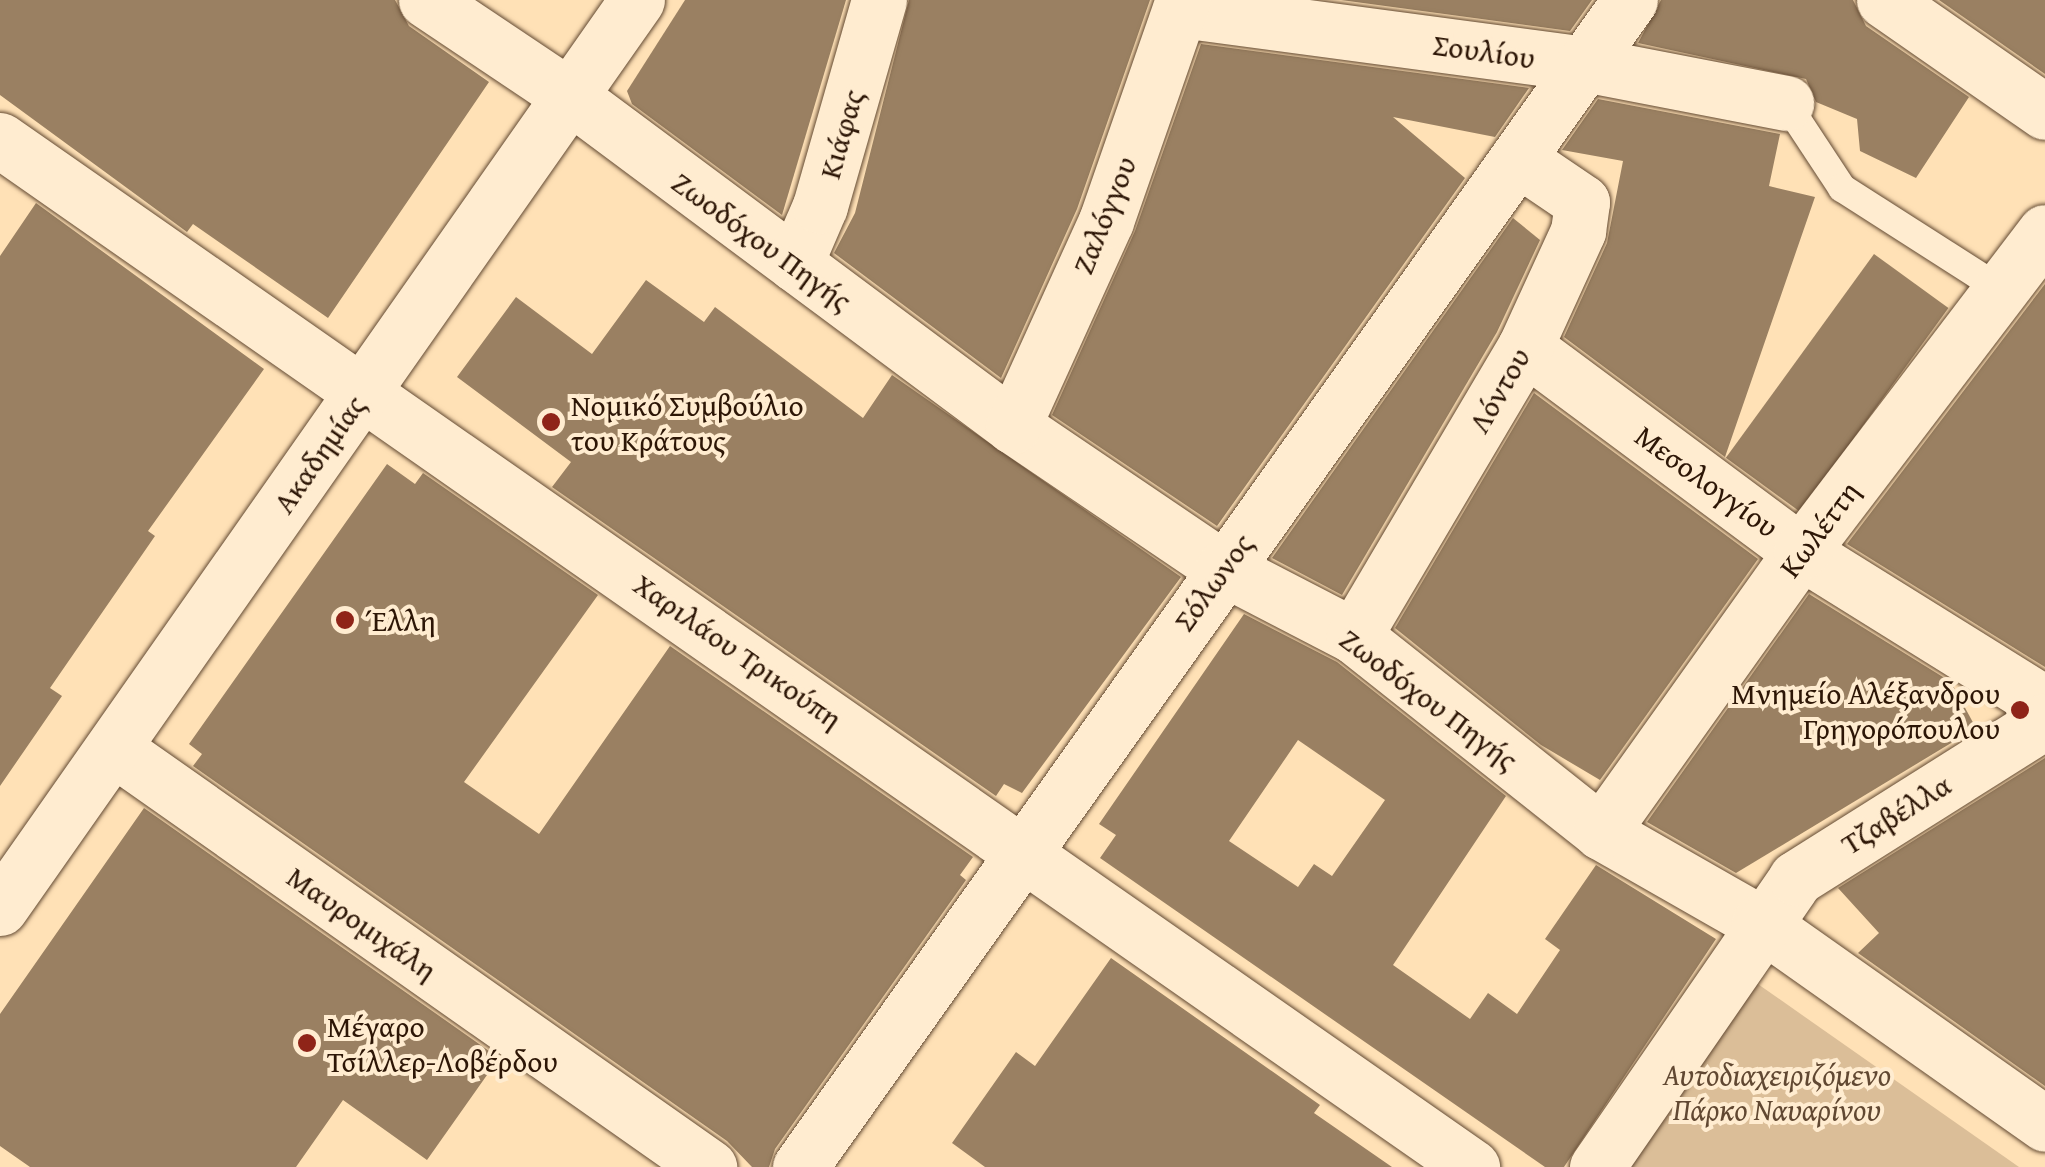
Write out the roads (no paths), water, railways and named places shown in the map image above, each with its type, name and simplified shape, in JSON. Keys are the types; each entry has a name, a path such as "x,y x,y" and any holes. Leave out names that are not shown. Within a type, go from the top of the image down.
{"street":[{"name":"Ζωοδόχου Πηγής","path":"426,0 571,97 1013,426 1223,568 1354,636 1601,832 1759,922 2045,1124"},
{"name":"Ακαδημίας","path":"0,908 637,0"},
{"name":"Κιάφας","path":"795,264 820,206 879,0"},
{"name":"Σόλωνος","path":"800,1167 1021,849 1630,0"},
{"path":"1884,0 2045,112"},
{"name":"Σουλίου","path":"1182,5 1584,64 1786,104"},
{"name":"Ζαλόγγου","path":"1013,426 1106,220 1182,5"},
{"name":"Χαριλάου Τρικούπη","path":"0,140 364,388 1472,1167"},
{"name":"Λόντου","path":"1354,636 1525,347 1578,232 1582,202 1517,158"},
{"name":"Κωλέττη","path":"1601,832 1801,552 2045,232"},
{"name":"Μεσολογγίου","path":"1525,347 1801,552 2045,704"},
{"name":"Τζαβέλλα","path":"1597,1167 1759,922 1796,878 2045,720"},
{"name":"Μαυρομιχάλη","path":"112,748 710,1167"}],"lane":[{"path":"1786,104 1842,188 2000,289"}],"place":[{"name":"Νομικό Συμβούλιο του Κράτους","path":"551,422"},
{"name":"Έλλη","path":"345,620"},
{"name":"Μνημείο Αλέξανδρου Γρηγορόπουλου","path":"2020,710"},
{"name":"Μέγαρο Τσίλλερ-Λοβέρδου","path":"307,1043"}],"park label":[{"name":"Αυτοδιαχειριζόμενο Πάρκο Ναυαρίνου","path":"1777,1091"}]}
